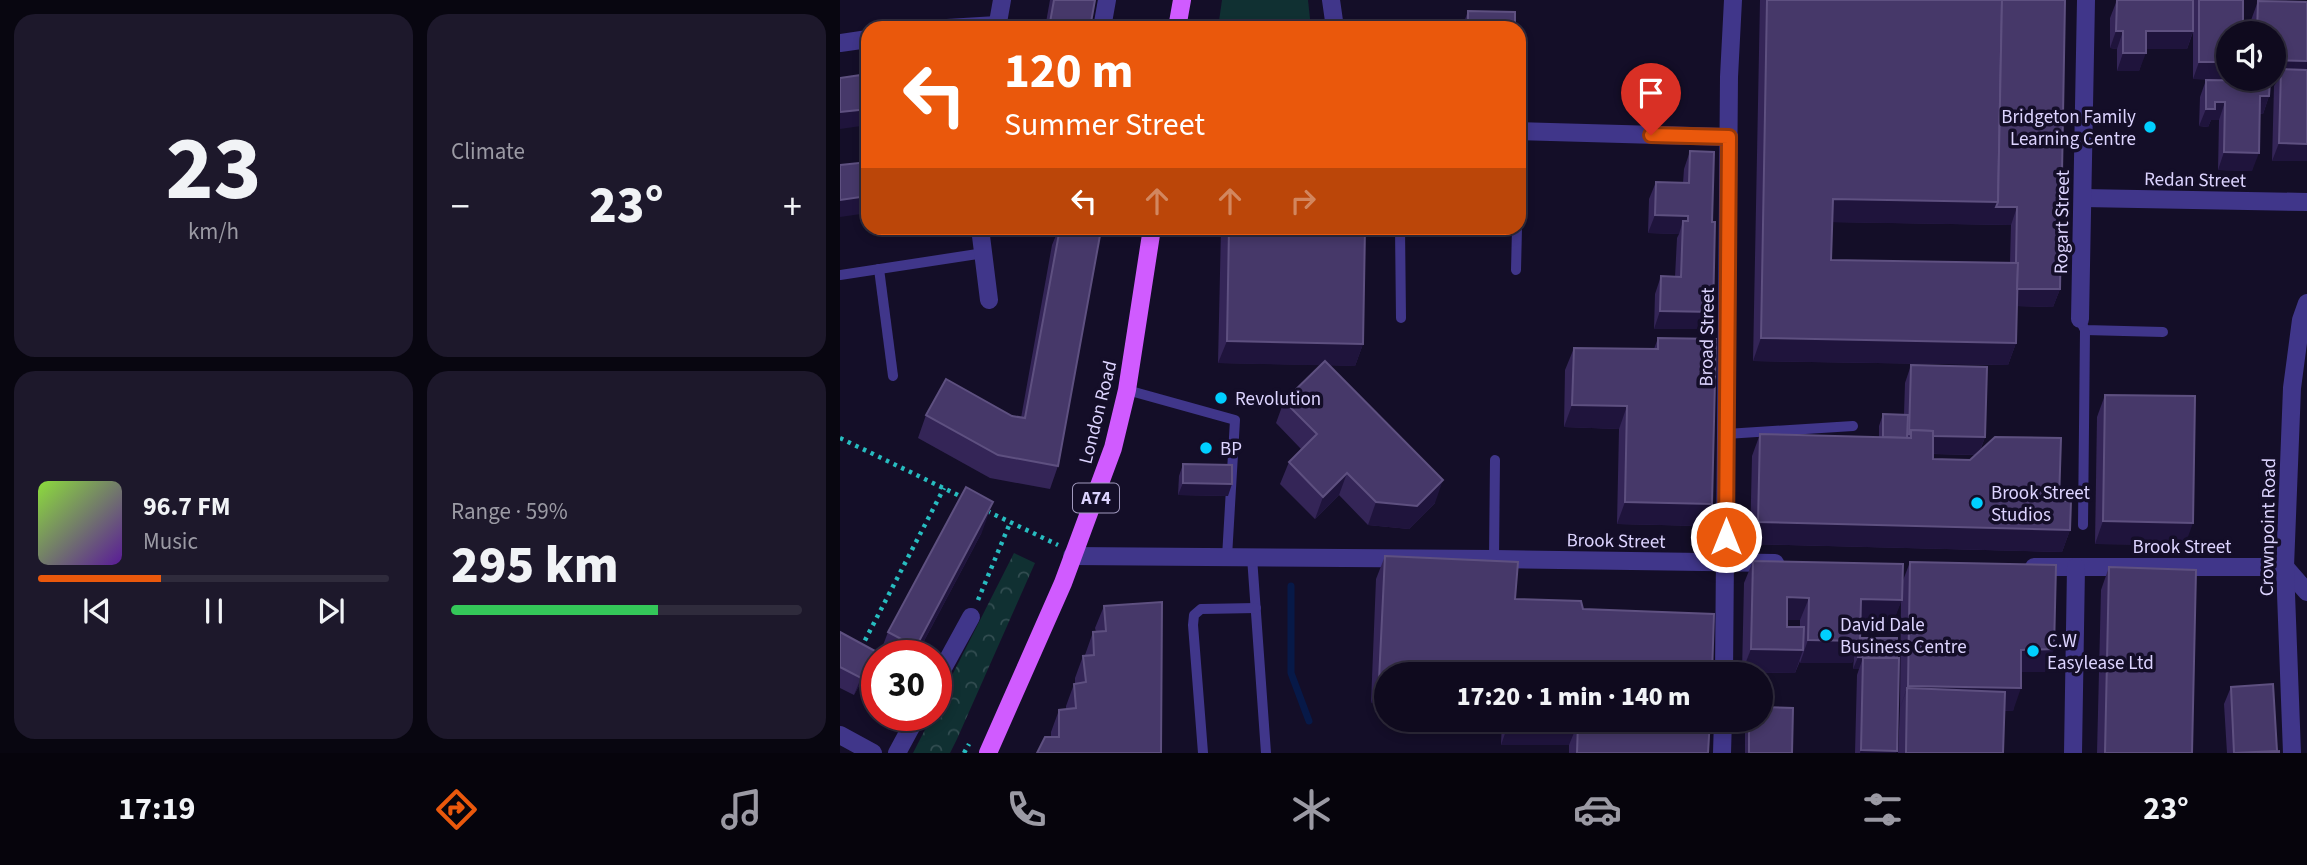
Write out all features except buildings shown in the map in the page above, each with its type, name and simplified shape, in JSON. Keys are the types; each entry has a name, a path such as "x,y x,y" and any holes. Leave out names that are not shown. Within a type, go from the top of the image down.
{"main road":[{"path":"1178,21 1182,0"},
{"name":"London Road","path":"988,753 1063,583 1067,552 1097,496 1113,447 1127,390 1151,235"}],"street":[{"path":"998,21 1002,0"},
{"path":"1103,21 1107,0"},
{"path":"1332,0 1334,21"},
{"name":"Broad Street","path":"1724,662 1729,137 1733,0"},
{"name":"Rogart Street","path":"2082,324 2086,0"},
{"path":"840,44 861,40"},
{"path":"1526,131 1729,137"},
{"name":"Redan Street","path":"2083,198 2307,202"},
{"path":"981,235 989,300"},
{"name":"Crownpoint Road","path":"2292,753 2285,567 2292,388 2301,320 2307,303"},
{"name":"Brook Street","path":"1067,552 1227,557 1793,563"},
{"name":"Brook Street","path":"2022,566 2285,567"},
{"path":"2073,753 2076,567"},
{"path":"2285,567 2307,592"},
{"path":"952,652 971,617"},
{"path":"897,753 909,731"},
{"path":"1722,753 1723,732"},
{"path":"840,735 873,753"}],"lane":[{"path":"1400,235 1401,318"},
{"path":"1516,270 1517,235"},
{"path":"840,275 984,253"},
{"path":"879,269 893,376"},
{"path":"2083,525 2082,324 2163,332"},
{"path":"1127,390 1235,420 1227,557"},
{"path":"1727,434 1853,426"},
{"path":"1494,559 1495,460"},
{"path":"1252,557 1266,753"},
{"path":"1203,753 1194,615 1201,609 1256,608"}],"path":[{"path":"840,438 966,500"},
{"path":"858,653 944,488"},
{"path":"977,506 1067,552"},
{"path":"971,617 1010,523"},
{"path":"1066,538 1067,552"},
{"path":"964,753 970,741"}],"green space":[{"path":"1222,0 1308,0 1310,21 1219,21"},
{"path":"1014,553 1035,563 950,753 913,753 924,731 952,731 952,675"}],"waterway":[{"path":"1291,586 1291,673 1309,721"}],"place":[{"name":"Bridgeton Family Learning Centre","path":"2150,127"},
{"name":"Revolution","path":"1221,398"},
{"name":"BP","path":"1206,448"},
{"name":"Brook Street Studios","path":"1977,503"},
{"name":"David Dale Business Centre","path":"1826,635"},
{"name":"C.W Easylease Ltd","path":"2033,651"}],"route":[{"path":"1651,135 1729,137 1726,537"}]}
